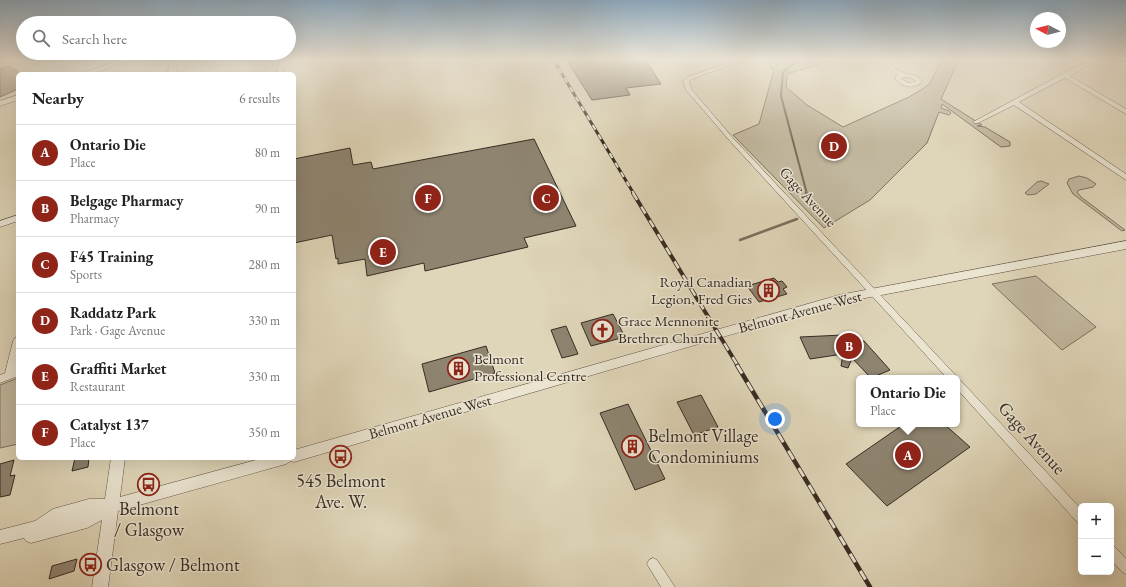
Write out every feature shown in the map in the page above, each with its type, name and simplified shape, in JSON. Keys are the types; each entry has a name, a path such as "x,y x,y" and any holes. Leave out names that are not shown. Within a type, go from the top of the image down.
{"street":[{"name":"Gage Avenue","path":"688,86 689,90 731,140 950,375"},
{"path":"976,122 1043,86"},
{"path":"1083,86 1126,112"},
{"path":"0,104 16,98"},
{"path":"1015,102 1126,178"},
{"path":"0,224 16,219"},
{"name":"Belmont Avenue West","path":"296,455 839,300 1126,245"},
{"path":"9,375 16,349"},
{"name":"Gage Avenue","path":"960,385 1078,515"},
{"path":"100,587 118,460"},
{"path":"0,537 38,528 53,516 88,506 112,506 279,460"},
{"path":"0,545 87,521 112,506"},
{"path":"1114,554 1126,568"},
{"path":"653,564 669,587"}],"shaded area":[{"path":"769,86 786,86 807,105 843,127 909,97 926,86 947,86 941,99 982,125 977,126 985,127 1010,142 1010,146 1001,147 942,104 941,108 951,113 949,115 939,112 927,143 870,200 824,228 733,135 759,124"},
{"path":"1079,176 1087,178 1096,184 1093,187 1079,190 1077,192 1081,197 1125,230 1122,231 1073,194 1067,183 1069,179"},
{"path":"1041,181 1049,184 1036,194 1028,195 1025,193 1037,182"},
{"path":"1036,276 1096,327 1062,350 992,284"},
{"path":"16,379 16,444 0,448 0,385"}],"building":[{"path":"0,86 16,86 16,90 0,97"},
{"path":"583,86 640,86 626,88 630,95 592,100"},
{"path":"534,139 576,226 524,238 528,247 425,271 424,263 367,276 365,259 338,264 338,258 336,259 332,235 296,243 296,159 350,148 353,165 371,162 373,169"},
{"name":"Royal Canadian Legion, Fred Gies","path":"774,278 778,282 782,281 787,287 783,289 787,294 759,302 747,286"},
{"name":"Grace Mennonite Brethren Church","path":"613,314 625,337 591,346 581,323"},
{"path":"566,326 578,354 562,358 551,330"},
{"path":"843,335 864,341 890,370 878,375 868,375 852,358 848,368 841,366 843,354 810,359 800,337"},
{"name":"Belmont Professional Centre","path":"486,346 495,373 429,392 422,364"},
{"path":"701,395 718,427 694,435 677,402"},
{"name":"Belmont Village Condominiums","path":"628,404 665,479 635,490 600,413"},
{"path":"900,427 947,427 970,447 887,506 846,464"},
{"path":"14,460 10,476 15,475 10,495 0,497 0,464"},
{"path":"75,460 89,460 88,467 72,471"},
{"path":"77,559 74,571 49,579 52,566"}],"waterway":[{"path":"782,86 781,96 807,194"},
{"path":"806,193 809,203"},
{"path":"740,240 797,219"}],"railway":[{"path":"569,86 634,194"},
{"path":"633,193 738,366"},
{"path":"737,365 870,587"}],"place":[{"name":"Raddatz Park","path":"834,146"},
{"name":"Catalyst 137","path":"428,198"},
{"name":"F45 Training","path":"546,198"},
{"name":"Graffiti Market","path":"383,252"},
{"name":"Royal Canadian Legion, Fred Gies","path":"768,291"},
{"name":"Grace Mennonite Brethren Church","path":"602,330"},
{"name":"Belgage Pharmacy","path":"849,346"},
{"name":"Belmont Professional Centre","path":"458,368"},
{"name":"Belmont Village Condominiums","path":"632,446"},
{"name":"Ontario Die","path":"908,455"},
{"name":"545 Belmont Ave. W.","path":"341,456"},
{"name":"Belmont / Glasgow","path":"149,484"},
{"name":"Glasgow / Belmont","path":"90,565"}]}
